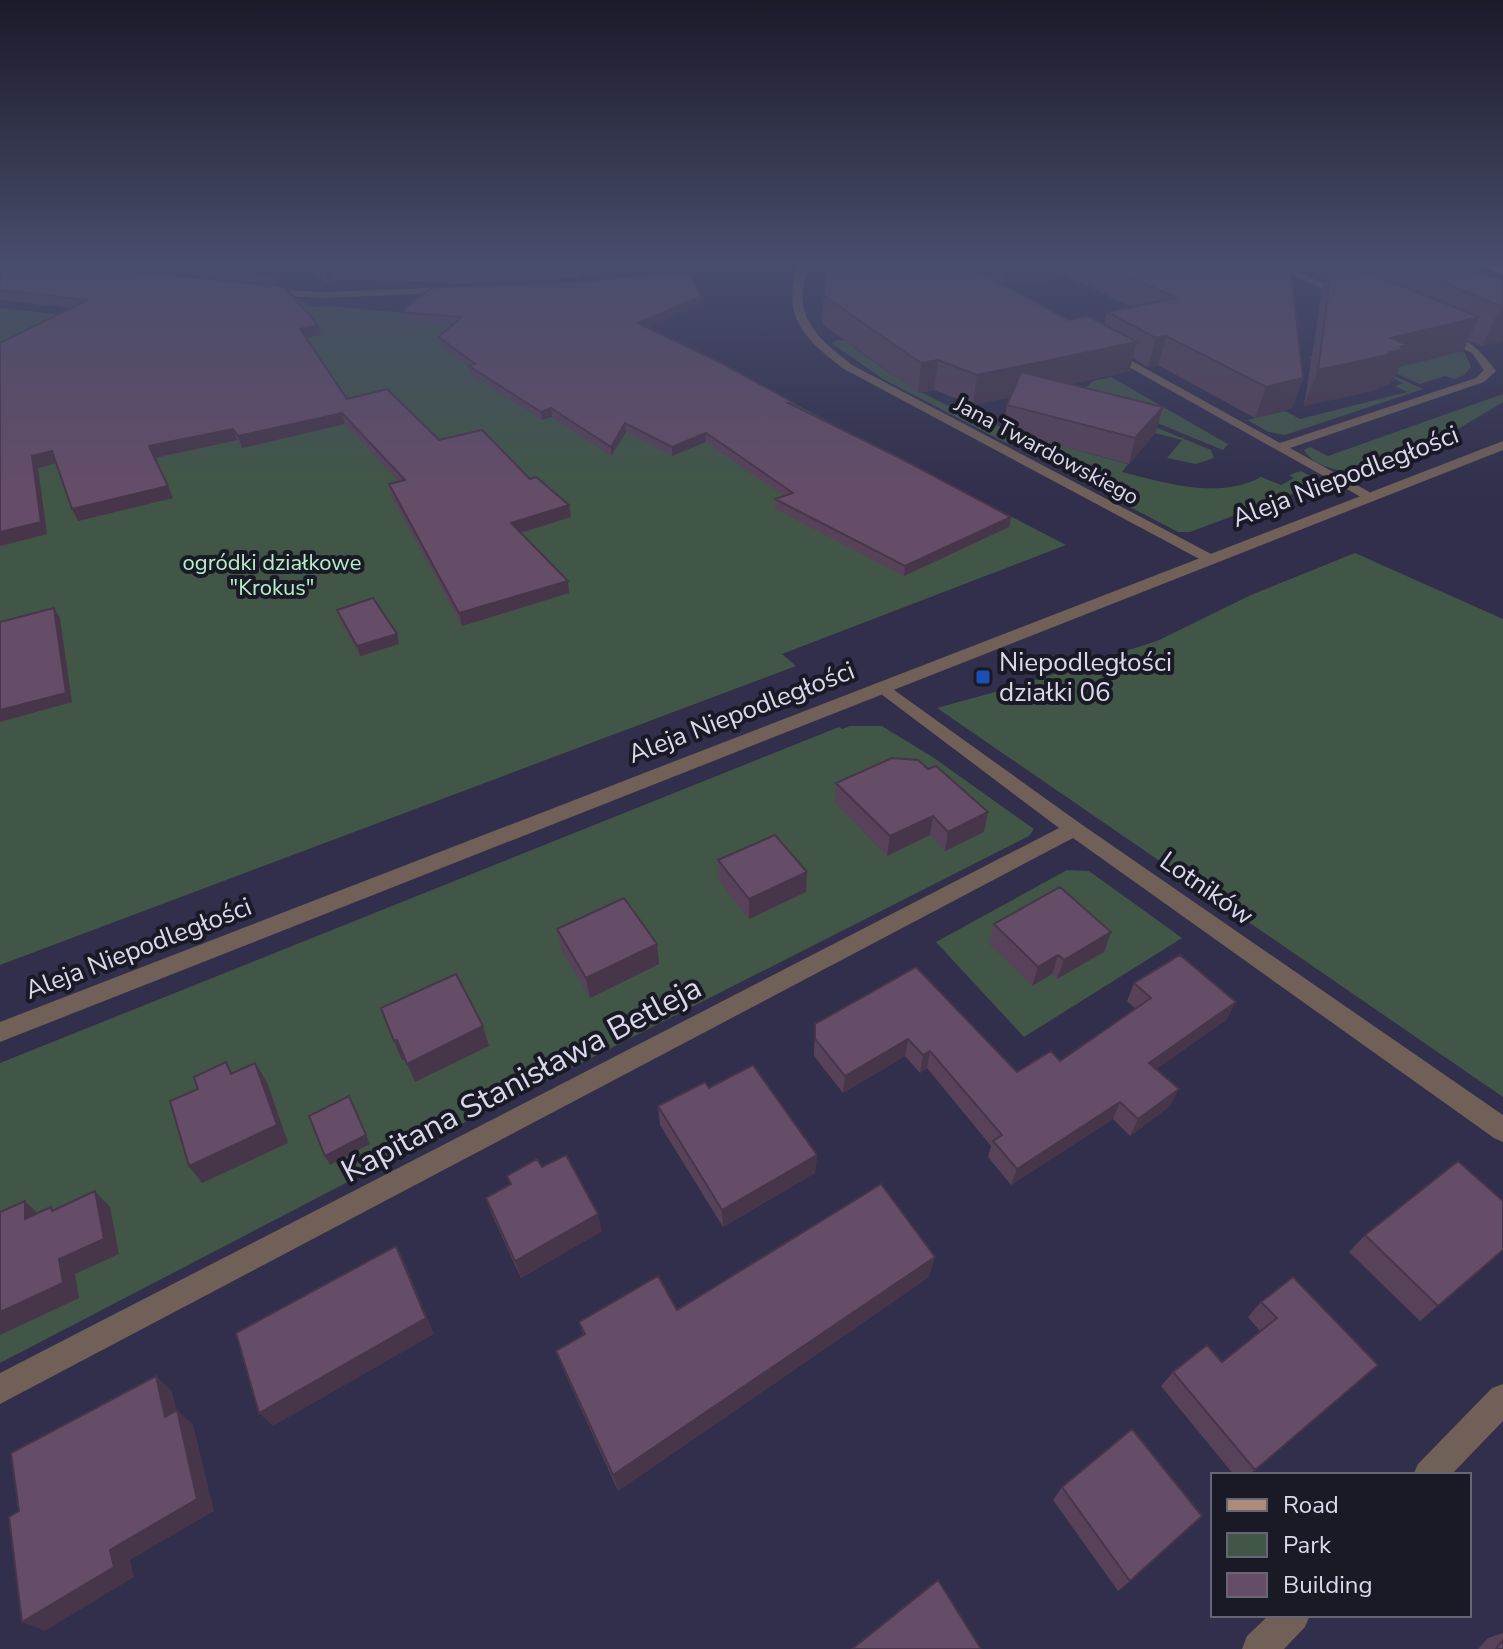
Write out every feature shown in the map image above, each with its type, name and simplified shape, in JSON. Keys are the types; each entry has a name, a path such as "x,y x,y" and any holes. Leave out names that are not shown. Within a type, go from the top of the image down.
{"street":[{"name":"Jana Twardowskiego","path":"818,342 848,367 1210,559"},
{"path":"1278,448 1480,380 1490,371 1476,351 1456,342"},
{"path":"1096,345 1368,497"},
{"name":"Aleja Niepodległości","path":"0,1032 1503,445"},
{"name":"Lotników","path":"883,687 1074,829 1503,1130"},
{"name":"Kapitana Stanisława Betleja","path":"0,1389 1074,829"},
{"path":"1431,1473 1503,1399"},
{"path":"1260,1649 1291,1617"}],"green space":[{"name":"ogródki działkowe \"Krokus\"","path":"0,342 676,342 1066,545 782,654 796,666 0,965"},
{"path":"849,342 910,386 969,415 1128,464 1122,472 1174,484 1210,488 1245,484 1261,477 1281,485 1294,478 1289,475 1301,471 1318,480 1319,484 1190,532 1178,532 1080,481 1093,474 1023,439 1008,444 883,379 831,343"},
{"path":"1425,342 1439,342 1465,353 1471,367 1464,375 1454,379 1445,376 1420,384 1357,356 1363,345 1407,365 1448,355"},
{"path":"1322,355 1357,359 1423,389 1285,435 1269,432 1247,420 1285,411 1300,419 1407,392 1395,386 1403,383 1370,368 1338,372 1308,357"},
{"path":"1111,377 1228,444 1223,450 1157,423 1072,401 1093,381"},
{"path":"1503,394 1503,402 1430,446 1348,473 1318,463 1304,450 1310,447 1328,456"},
{"path":"1155,427 1211,450 1214,458 1196,464 1167,458 1182,440 1151,432"},
{"path":"1355,553 1503,619 1503,1097 937,708 1157,641 1251,595"},
{"path":"882,726 934,758 1034,829 1029,836 390,1160 0,1363 0,1063 839,727"},
{"path":"1067,870 1089,871 1182,938 1024,1037 936,942"}],"building":[{"path":"309,342 347,399 387,389 439,440 482,430 530,479 536,477 569,505 511,523 568,581 459,613 389,484 405,480 342,413 238,436 233,429 149,446 168,486 72,509 52,451 32,456 41,522 0,532 0,343"},
{"path":"446,342 677,342 793,402 788,403 1011,517 905,566 775,499 793,493 706,433 672,447 625,423 611,447 551,408 541,412 469,366 475,364"},
{"path":"891,342 1137,342 977,375 938,360 921,363"},
{"path":"1178,342 1299,342 1303,378 1266,387"},
{"path":"1322,342 1401,342 1408,345 1401,347 1405,349 1388,353 1392,354 1318,370"},
{"path":"1021,372 1163,407 1135,438 1007,405"},
{"path":"373,598 397,634 357,646 337,610"},
{"path":"54,608 66,693 0,710 0,622"},
{"path":"892,758 918,760 928,769 936,766 988,812 948,832 933,816 890,836 836,783"},
{"path":"775,835 807,872 749,899 718,860"},
{"path":"1060,887 1111,932 1064,960 1058,955 1038,967 994,924"},
{"path":"624,898 657,944 586,978 557,929"},
{"path":"1180,955 1236,1002 1149,1063 1179,1089 1138,1119 1120,1102 1017,1169 993,1141 1002,1135 930,1051 923,1055 908,1039 845,1076 815,1039 815,1024 916,967 1017,1072 1051,1051 1060,1061 1151,998 1134,983"},
{"path":"456,974 483,1026 407,1064 381,1008"},
{"path":"226,1062 231,1074 255,1063 277,1125 189,1166 170,1101 198,1089 194,1077"},
{"path":"753,1065 817,1155 722,1210 658,1106 705,1082 709,1088"},
{"path":"349,1096 366,1135 325,1156 309,1116"},
{"path":"566,1155 598,1214 515,1261 486,1198 511,1184 507,1176 537,1159 542,1167"},
{"path":"1458,1161 1503,1201 1503,1250 1438,1306 1365,1235"},
{"path":"881,1184 935,1257 613,1475 556,1351 585,1334 579,1322 658,1276 677,1310"},
{"path":"95,1191 104,1239 59,1259 63,1283 0,1312 0,1212 25,1201 25,1219 51,1207 52,1211"},
{"path":"396,1246 426,1318 259,1413 236,1333"},
{"path":"1293,1277 1378,1365 1255,1470 1173,1372 1207,1345 1222,1362 1277,1318 1261,1302"},
{"path":"156,1376 165,1417 177,1410 197,1499 110,1550 114,1567 22,1622 9,1517 19,1511 11,1453"},
{"path":"1132,1429 1202,1516 1130,1581 1062,1487"},
{"path":"938,1580 981,1649 852,1649"}],"place":[{"name":"Niepodległości działki 06","path":"983,677"}]}
